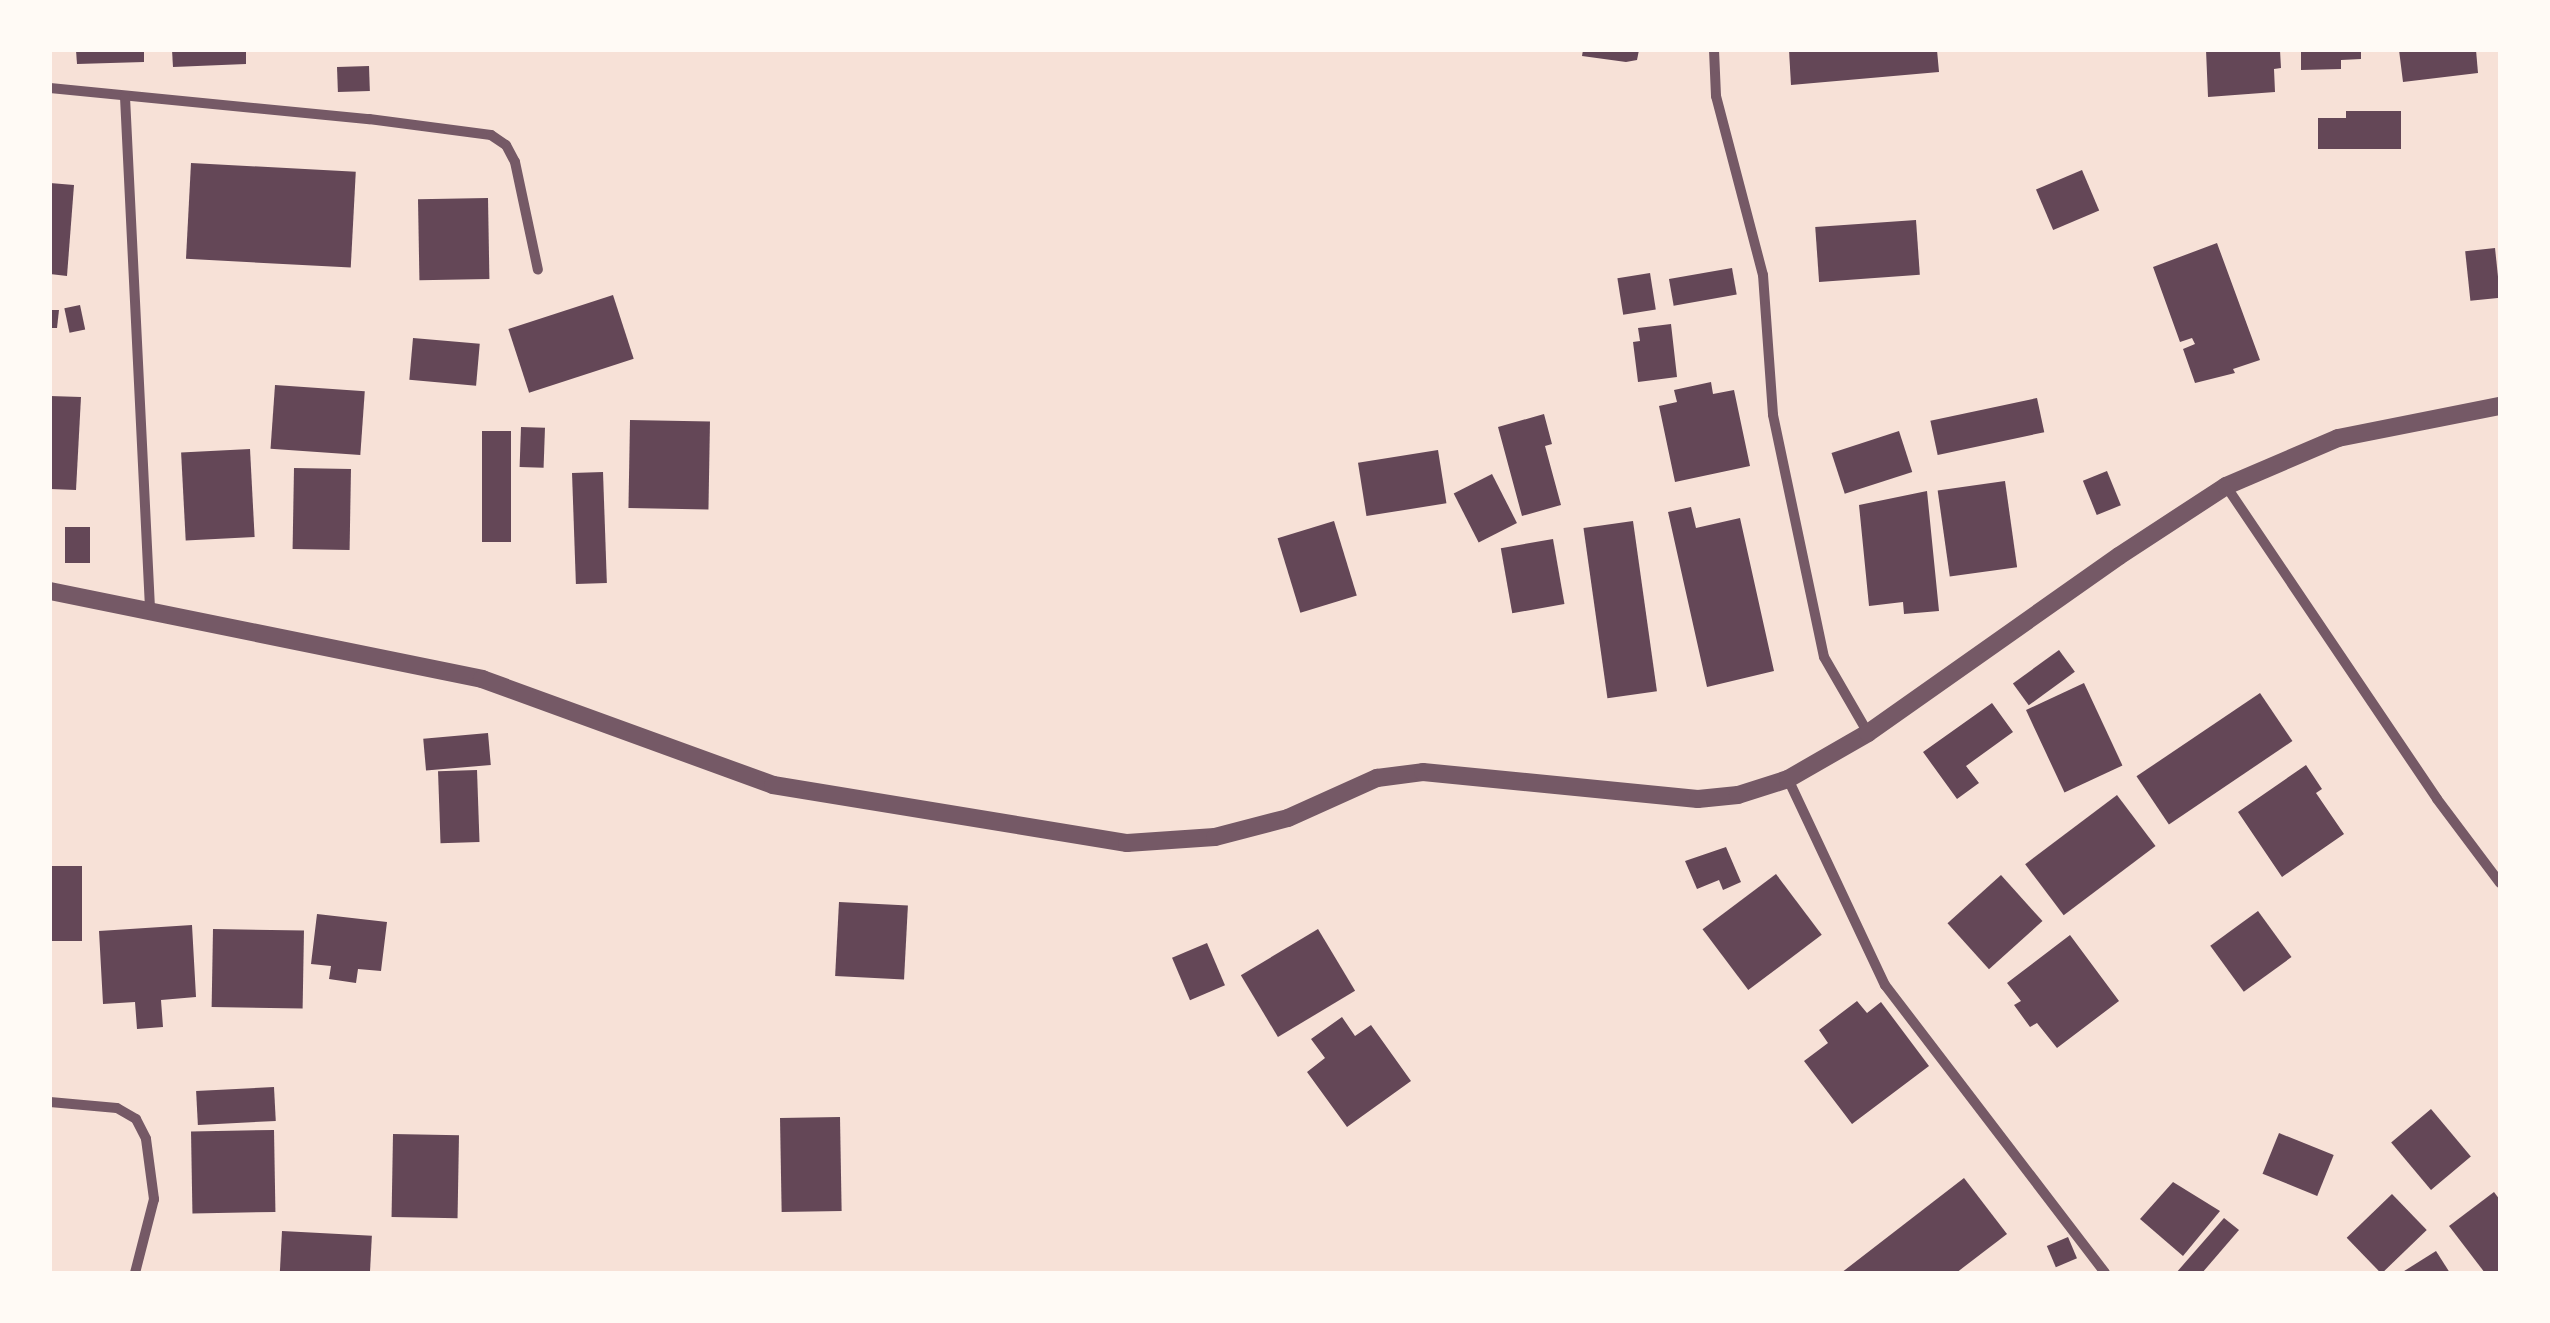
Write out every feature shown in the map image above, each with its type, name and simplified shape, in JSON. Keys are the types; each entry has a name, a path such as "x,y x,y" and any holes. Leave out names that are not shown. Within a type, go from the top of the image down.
{"street":[{"path":"1714,50 1716,96 1728,153 1756,238 1774,415 1824,657 1868,733"},
{"path":"50,88 368,118 491,135 506,145 516,162 538,270"},
{"path":"126,97 150,608"},
{"path":"50,590 482,678 773,785 1126,843 1215,837 1288,818 1377,778 1423,772 1698,798 1738,795 1788,779 1868,733 2118,556 2226,486 2338,438 2500,406"},
{"path":"2226,486 2437,799 2500,883"},
{"path":"1788,779 1885,985 2105,1273"},
{"path":"50,1102 117,1108 136,1119 141,1129 152,1166 154,1199 135,1273"}],"building":[{"path":"76,50 144,50 144,62 77,64"},
{"path":"172,50 246,50 246,64 173,67"},
{"path":"1583,50 1639,50 1637,60 1626,62 1582,56"},
{"path":"1789,50 1937,50 1939,72 1791,85"},
{"path":"2206,50 2280,50 2281,68 2274,69 2275,92 2208,97"},
{"path":"2301,50 2361,50 2361,59 2341,60 2341,69 2301,70"},
{"path":"2399,50 2476,50 2478,73 2403,82"},
{"path":"369,66 370,91 338,92 337,67"},
{"path":"2346,111 2401,111 2401,149 2318,149 2318,118 2346,118"},
{"path":"191,163 356,172 351,268 186,259"},
{"path":"2082,170 2099,211 2053,230 2036,190"},
{"path":"50,183 74,185 67,276 50,274"},
{"path":"488,198 489,279 419,280 418,199"},
{"path":"1916,220 1920,275 1819,282 1815,227"},
{"path":"2217,243 2260,360 2233,369 2235,373 2195,383 2183,349 2195,344 2192,338 2180,342 2153,267"},
{"path":"2495,248 2500,298 2470,301 2465,251"},
{"path":"1732,268 1737,295 1674,306 1669,279"},
{"path":"1650,273 1656,310 1623,315 1617,278"},
{"path":"613,295 634,359 529,393 508,329"},
{"path":"80,305 85,329 70,333 64,308"},
{"path":"50,310 59,310 57,328 50,328"},
{"path":"1671,324 1677,377 1638,382 1633,342 1640,341 1638,328"},
{"path":"413,338 480,344 476,386 409,380"},
{"path":"1711,382 1713,394 1734,390 1750,466 1675,482 1659,406 1677,402 1674,390"},
{"path":"275,385 365,391 360,455 271,449"},
{"path":"50,396 81,397 76,490 50,489"},
{"path":"2037,398 2044,432 1938,455 1930,421"},
{"path":"1544,414 1552,444 1545,446 1561,505 1522,516 1498,427"},
{"path":"630,420 710,421 708,509 628,508"},
{"path":"521,427 545,428 544,468 520,467"},
{"path":"482,431 511,431 511,542 482,542"},
{"path":"1899,431 1912,472 1845,494 1831,453"},
{"path":"250,449 255,537 186,540 181,453"},
{"path":"1438,450 1446,503 1366,516 1358,463"},
{"path":"294,468 351,469 350,550 293,549"},
{"path":"2107,471 2121,505 2097,515 2083,481"},
{"path":"603,472 607,583 576,584 572,473"},
{"path":"1492,474 1517,523 1479,543 1454,494"},
{"path":"2005,481 2017,567 1950,577 1938,490"},
{"path":"1927,491 1939,611 1904,614 1903,602 1869,606 1859,505"},
{"path":"1691,507 1696,528 1740,518 1774,671 1707,687 1668,512"},
{"path":"1334,521 1357,596 1300,613 1278,538"},
{"path":"1633,521 1657,691 1607,698 1583,528"},
{"path":"65,527 90,527 90,563 65,563"},
{"path":"1553,539 1564,604 1512,613 1501,548"},
{"path":"2059,650 2075,672 2029,705 2013,684"},
{"path":"2084,683 2122,765 2064,793 2026,710"},
{"path":"2260,693 2292,741 2169,824 2136,776"},
{"path":"1992,703 2013,732 1966,766 1979,783 1957,799 1923,752"},
{"path":"488,733 491,765 426,771 423,739"},
{"path":"2306,765 2322,789 2316,793 2344,834 2282,877 2238,812"},
{"path":"477,770 480,842 441,843 438,771"},
{"path":"2117,795 2156,846 2064,915 2025,864"},
{"path":"1726,847 1741,882 1723,890 1719,880 1697,889 1685,861"},
{"path":"50,866 82,866 82,941 50,941"},
{"path":"1776,874 1822,935 1748,990 1703,929"},
{"path":"2001,875 2042,921 1989,969 1947,923"},
{"path":"839,902 908,906 904,980 835,976"},
{"path":"2258,911 2292,957 2244,992 2210,946"},
{"path":"317,914 387,922 381,971 358,969 356,983 329,979 331,966 311,964"},
{"path":"192,925 196,997 161,1000 163,1027 137,1029 135,1002 103,1004 99,931"},
{"path":"213,929 304,931 303,1009 212,1007"},
{"path":"1318,929 1355,991 1278,1037 1241,975"},
{"path":"2070,935 2119,1001 2057,1048 2037,1023 2030,1027 2014,1005 2021,1001 2007,983"},
{"path":"1207,943 1225,985 1190,1000 1172,958"},
{"path":"1857,1001 1867,1013 1881,1002 1929,1066 1852,1124 1804,1061 1828,1043 1819,1030"},
{"path":"1342,1017 1355,1036 1371,1025 1411,1081 1347,1127 1307,1072 1325,1058 1311,1039"},
{"path":"274,1087 276,1121 198,1125 196,1091"},
{"path":"2431,1109 2471,1156 2431,1190 2391,1142"},
{"path":"840,1117 842,1211 782,1212 780,1118"},
{"path":"274,1130 275,1212 192,1213 191,1131"},
{"path":"2279,1133 2334,1155 2317,1196 2263,1174"},
{"path":"393,1134 459,1135 458,1218 392,1217"},
{"path":"1964,1178 2007,1234 1956,1273 1841,1273"},
{"path":"2173,1182 2220,1211 2183,1256 2140,1219"},
{"path":"2494,1192 2500,1200 2500,1273 2485,1273 2449,1226"},
{"path":"2392,1194 2427,1230 2382,1273 2347,1238"},
{"path":"2224,1218 2239,1230 2202,1273 2176,1273"},
{"path":"282,1231 372,1236 370,1273 280,1273"},
{"path":"2068,1237 2077,1258 2056,1267 2047,1246"},
{"path":"2436,1251 2450,1273 2401,1273"}]}
